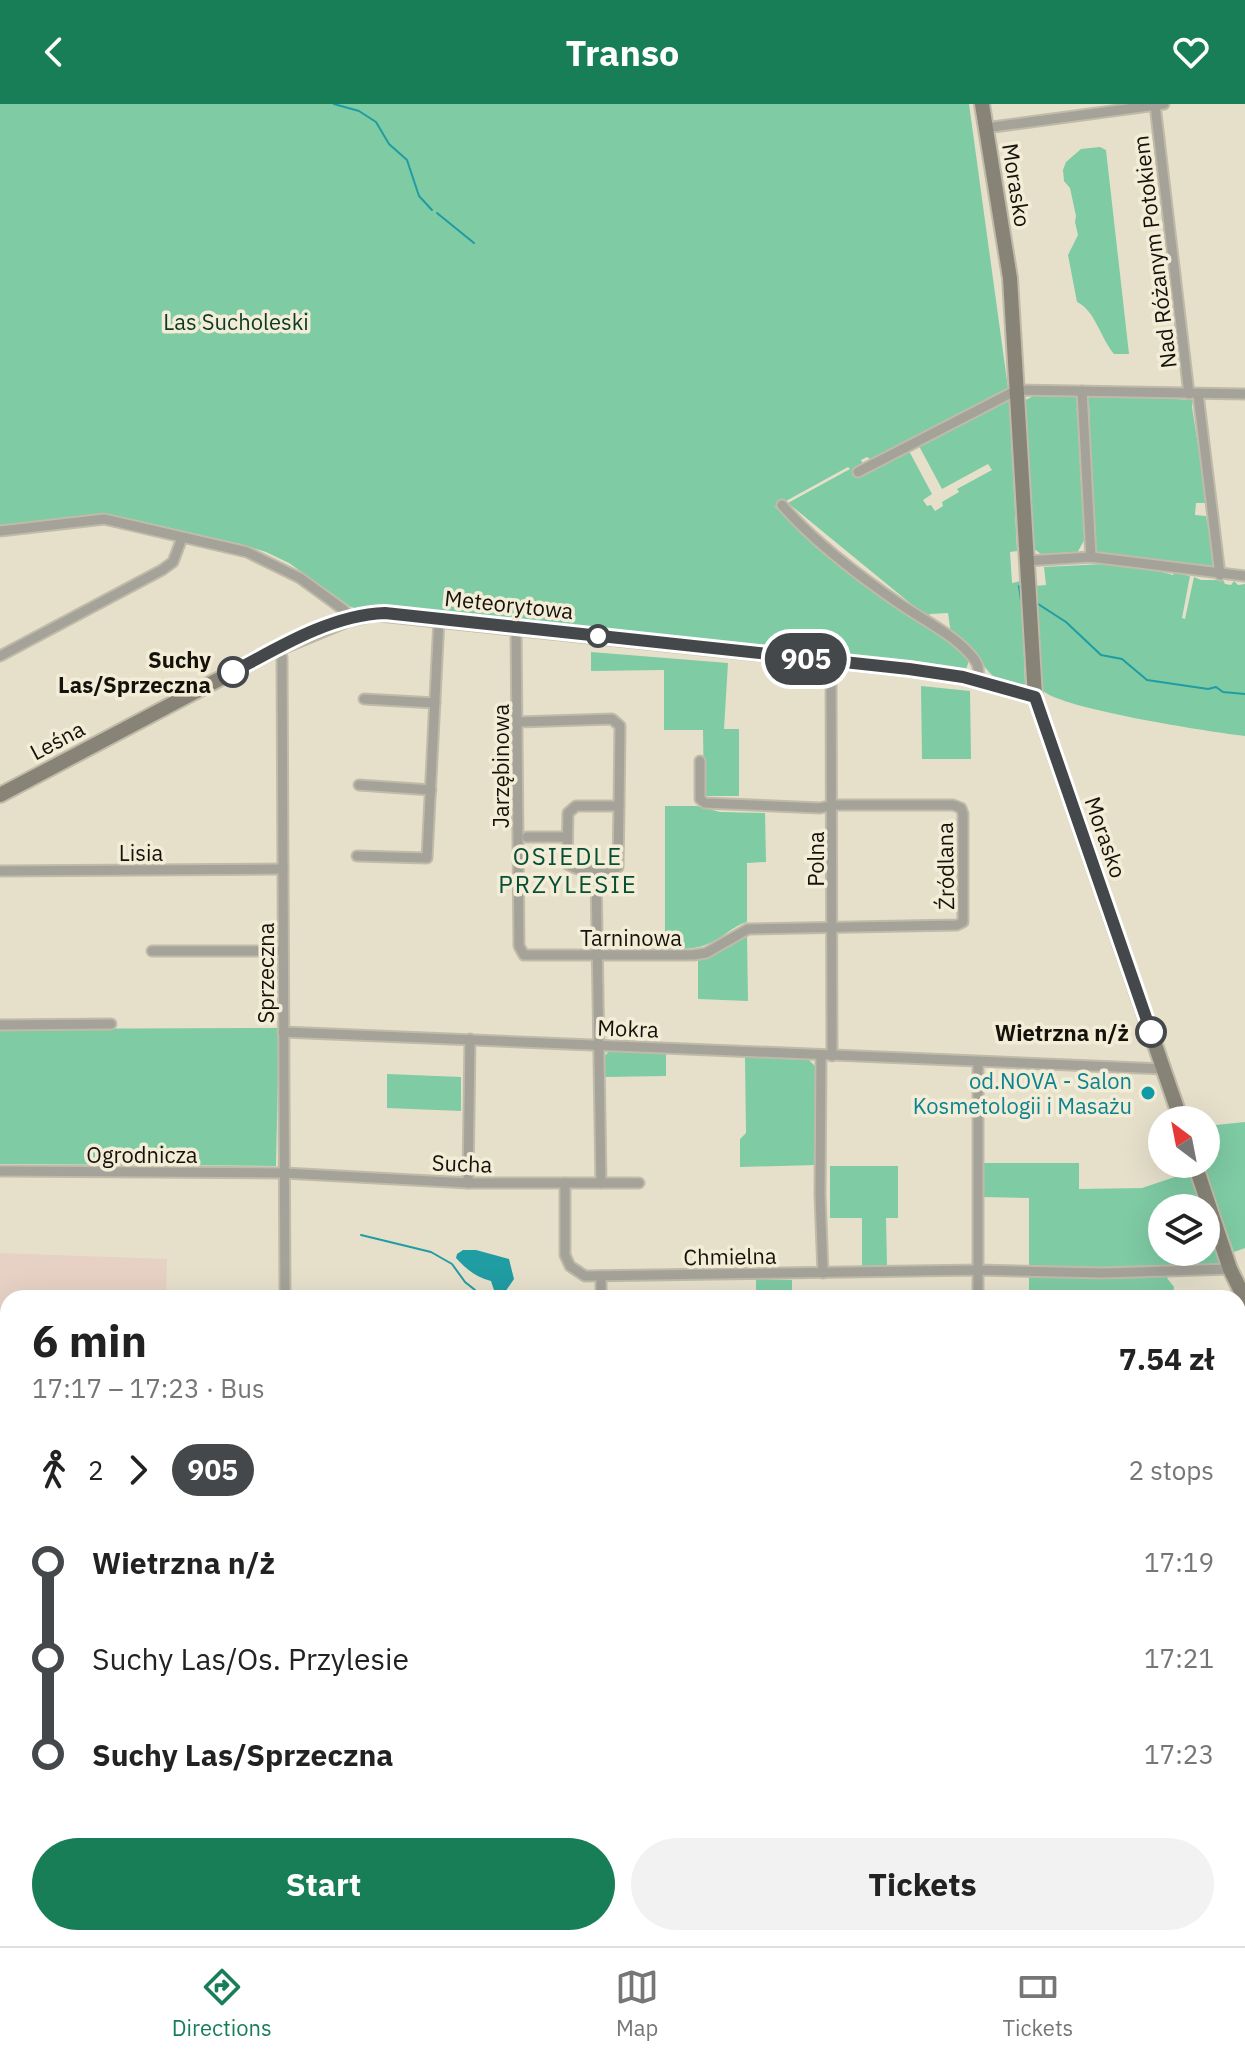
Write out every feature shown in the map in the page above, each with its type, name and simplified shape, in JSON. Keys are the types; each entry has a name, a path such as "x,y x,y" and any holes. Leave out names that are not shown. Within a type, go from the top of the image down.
{"street":[{"name":"Morasko","path":"982,104 1010,278 1035,697 1176,1106"},
{"path":"985,128 1160,105"},
{"name":"Nad Różanym Potokiem","path":"1160,105 1194,394"},
{"path":"858,472 1017,390"},
{"name":"Nad Różanym Potokiem","path":"1017,390 1245,394"},
{"path":"1082,391 1091,557"},
{"path":"1194,394 1220,575"},
{"path":"782,505 797,523 845,562 965,649 979,669 976,682"},
{"path":"0,531 104,519 258,555 300,578 344,610 350,618"},
{"path":"0,656 162,570 173,562 182,538"},
{"path":"1025,561 1091,557 1245,576"},
{"name":"Meteorytowa","path":"350,618 385,613 909,669 1035,697"},
{"name":"Leśna","path":"0,795 278,648 350,618"},
{"path":"357,856 427,858 439,621"},
{"name":"Jarzębinowa","path":"516,629 519,951"},
{"name":"Sprzeczna","path":"278,648 282,658 285,1290"},
{"name":"Polna","path":"831,661 832,1056"},
{"path":"364,699 435,703"},
{"path":"518,722 612,719 618,722 620,737 619,806 618,867 579,870 567,864 570,808 619,806"},
{"path":"700,761 700,799 705,803 820,808 833,805"},
{"path":"359,785 431,790"},
{"name":"Źródlana","path":"833,805 953,805 961,808 965,913 963,922 957,925 833,927"},
{"path":"527,837 567,837"},
{"name":"Lisia","path":"0,871 283,869"},
{"path":"596,871 601,1183"},
{"name":"Tarninowa","path":"519,951 524,955 693,955 706,953 748,929 833,927"},
{"path":"152,951 283,951"},
{"path":"0,1025 111,1024"},
{"name":"Mokra","path":"283,1032 1164,1069"},
{"path":"468,1183 470,1039"},
{"path":"821,1056 823,1273"},
{"path":"975,1063 978,1290"},
{"name":"Ogrodnicza","path":"0,1171 284,1173"},
{"name":"Sucha","path":"284,1173 468,1183 639,1183"},
{"path":"1200,1178 1230,1269 1240,1290"},
{"name":"Chmielna","path":"565,1183 565,1255 570,1266 585,1276 978,1270 1103,1273 1230,1269"},
{"path":"601,1276 601,1290"}],"shaded area":[{"path":"0,1253 167,1259 166,1290 0,1290"}],"green space":[{"name":"Las Sucholeski","path":"0,104 969,104 1008,388 873,461 867,457 861,460 864,466 854,471 861,477 909,451 932,494 923,500 935,511 943,506 942,502 959,492 957,489 992,470 988,464 942,489 919,446 1009,397 1017,551 1010,552 1012,583 1021,581 1025,684 1009,685 997,679 951,634 948,613 927,617 788,503 850,469 848,467 775,507 893,602 970,658 965,672 590,628 378,608 364,610 351,607 289,563 266,552 127,518 99,515 0,527"},
{"path":"1100,147 1106,150 1129,354 1114,354 1089,311 1077,302 1068,255 1078,235 1070,188 1064,181 1063,170 1066,162 1081,149"},
{"path":"1089,394 1193,400 1207,503 1196,503 1195,515 1206,516 1215,565 1212,568 1097,553 1090,487 1089,403 1086,403"},
{"path":"1035,395 1079,396 1080,404 1076,409 1080,414 1081,426 1078,427 1086,537 1077,553 1041,554 1033,548 1024,401"},
{"path":"1138,566 1190,576 1182,618 1185,619 1194,577 1223,580 1231,585 1234,581 1238,585 1245,584 1245,736 1105,712 1077,705 1042,690 1035,586 1046,585 1044,567"},
{"path":"591,652 728,663 724,729 739,729 739,796 704,796 703,730 664,730 664,670 591,671"},
{"path":"921,686 970,691 971,759 922,759"},
{"path":"665,806 765,813 766,862 747,863 747,922 701,946 665,948"},
{"path":"747,934 748,1001 698,999 698,961"},
{"path":"279,1028 276,1166 0,1164 0,1029"},
{"path":"610,1050 666,1054 666,1076 605,1077 603,1058"},
{"path":"745,1057 809,1060 815,1066 815,1165 740,1167 740,1139 746,1133"},
{"path":"387,1074 461,1077 461,1111 387,1108"},
{"path":"1245,1122 1245,1248 1234,1252 1220,1212 1220,1194 1214,1194 1208,1178 1220,1178 1220,1125"},
{"path":"982,1163 1079,1163 1079,1189 1142,1188 1172,1178 1192,1178 1197,1194 1148,1194 1148,1266 1200,1266 1180,1267 1167,1278 1174,1290 1029,1290 1029,1198 982,1197"},
{"path":"830,1166 898,1166 898,1218 886,1218 887,1267 862,1267 862,1218 830,1218"},
{"path":"756,1279 792,1280 792,1290 756,1290"}],"water":[{"path":"463,1250 476,1250 509,1259 514,1279 506,1290 494,1290 491,1281 464,1266 456,1258"}],"waterway":[{"path":"334,104 359,111 376,122 389,144 407,160 419,196 432,210"},
{"path":"437,213 474,243"},
{"path":"1019,586 1021,600"},
{"path":"1035,602 1066,622 1101,655 1122,659 1147,680 1208,689 1216,687 1223,692 1245,694"},
{"path":"361,1235 431,1252 452,1264 475,1290"}],"bus line":[{"name":"905","path":"233,672 278,648 341,621 385,613 909,669 963,677 1035,697 1151,1032"}],"place":[{"name":"Suchy Las/Sprzeczna","path":"233,672"},
{"name":"Wietrzna n/ż","path":"1151,1032"},
{"name":"od.NOVA - Salon Kosmetologii i Masażu","path":"1148,1093"}],"district":[{"name":"OSIEDLE PRZYLESIE","path":"568,870"}]}
